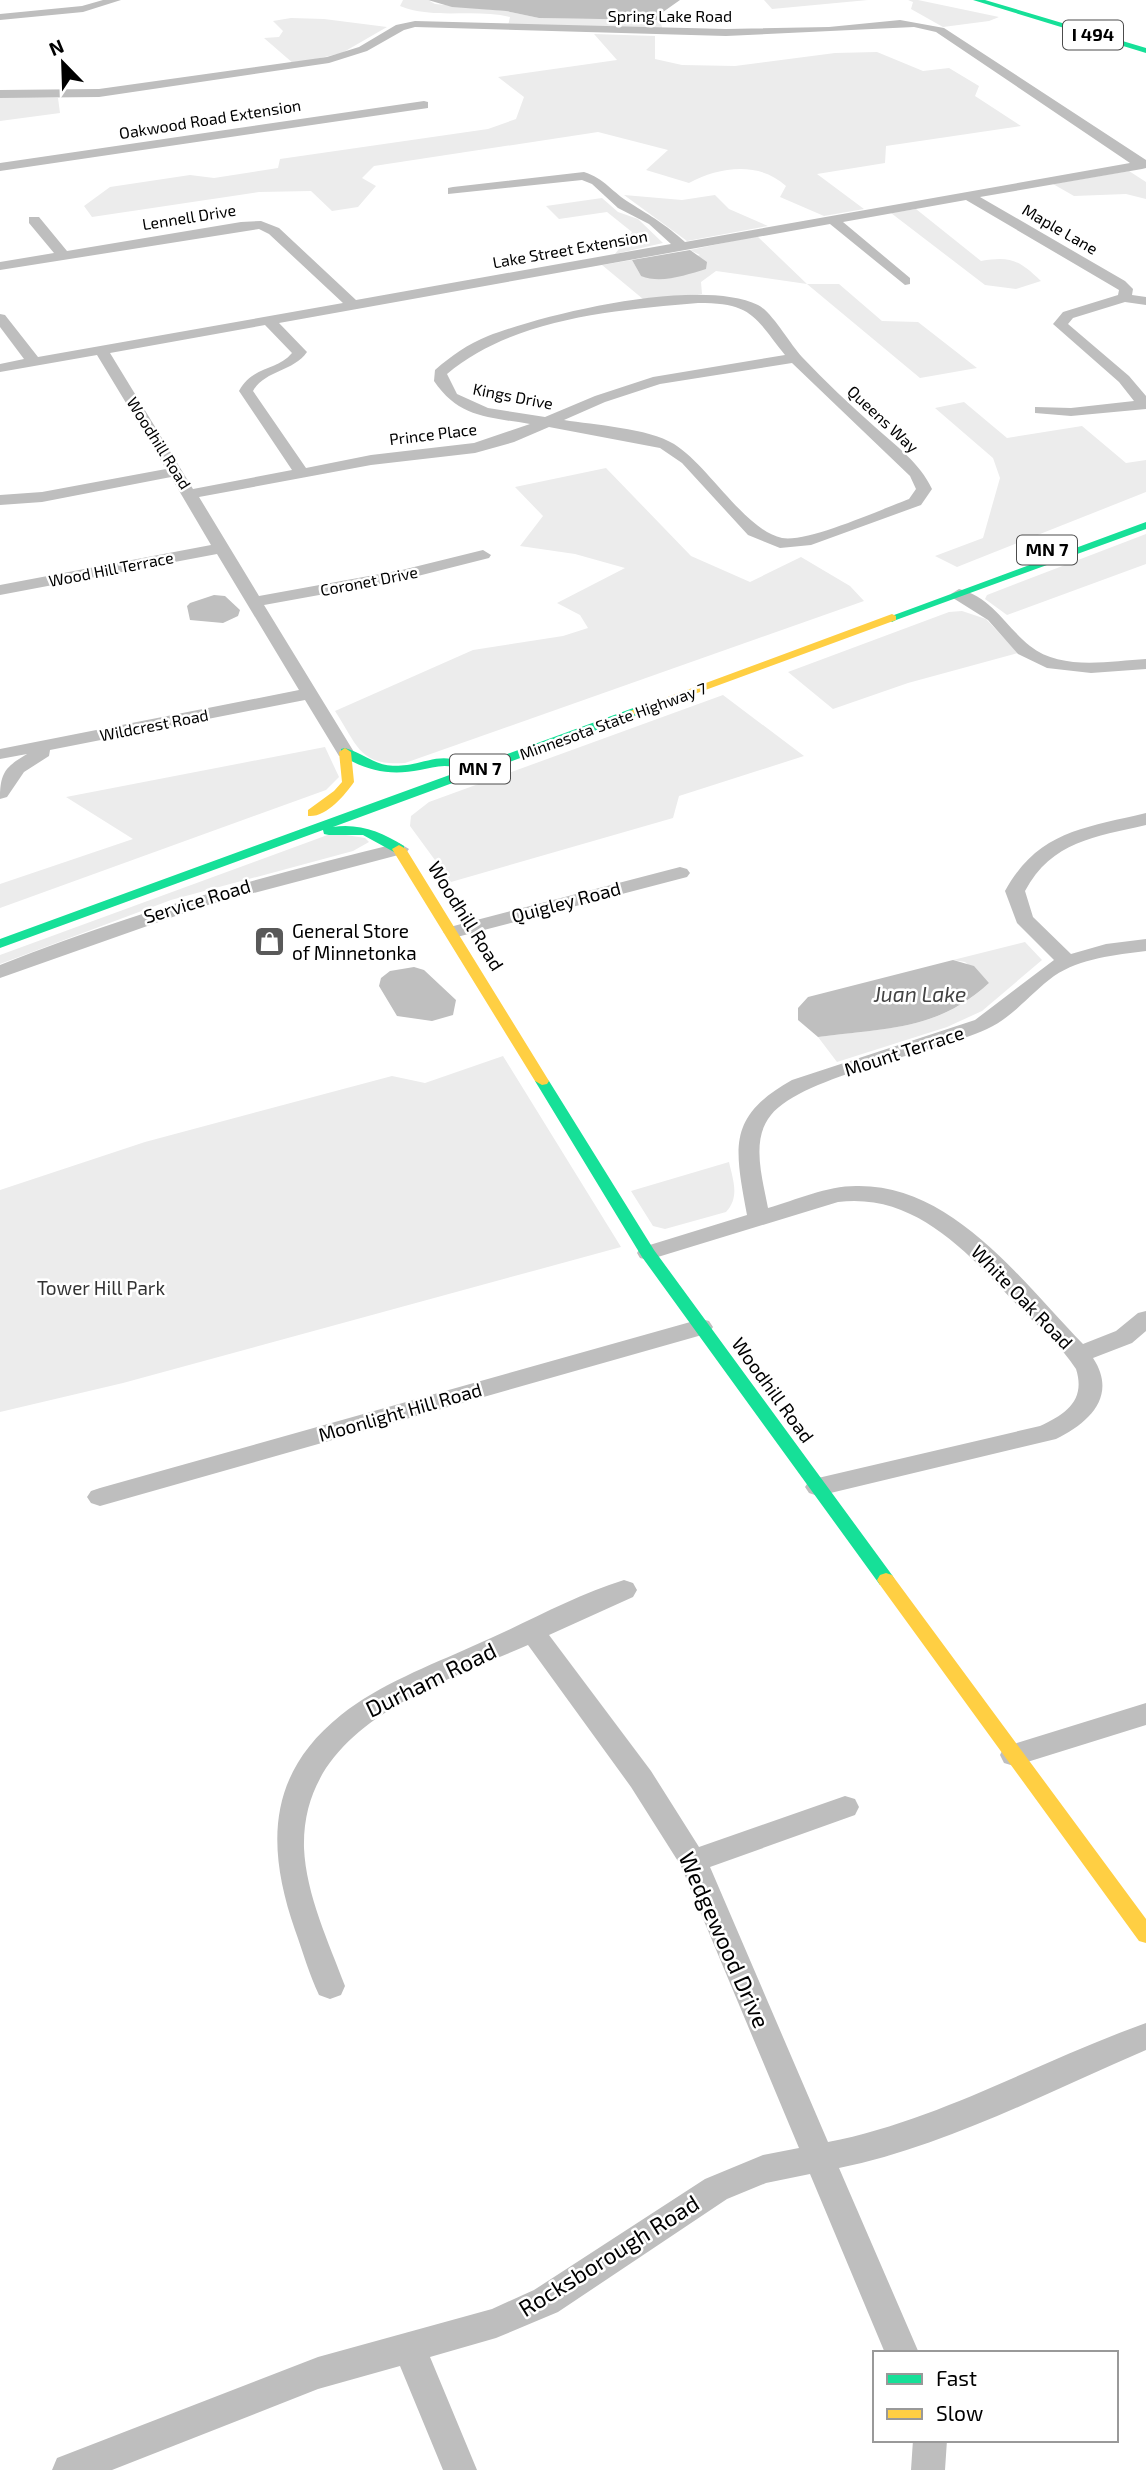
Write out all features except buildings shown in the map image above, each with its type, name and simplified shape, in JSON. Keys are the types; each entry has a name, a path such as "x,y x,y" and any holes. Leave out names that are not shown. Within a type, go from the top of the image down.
{"main road":[{"name":"I 494","path":"977,0 1146,51"},
{"name":"I 494","path":"1022,0 1146,36"},
{"path":"1040,19 1146,60"},
{"name":"Minnesota State Highway 7","path":"0,944 258,849 456,770 1055,548 1146,510"},
{"name":"Minnesota State Highway 7","path":"64,903 313,813 456,770 959,594 1146,525"},
{"path":"345,752 361,765 380,771 399,771 447,761 456,770 414,801 398,820 399,849"},
{"path":"313,813 350,783 352,773 345,752"},
{"path":"258,849 342,828 378,834 399,849"},
{"name":"Woodhill Road","path":"399,849 453,932 648,1253 1146,1935"}],"street":[{"path":"0,17 83,9 115,0"},
{"name":"Spring Lake Road","path":"0,94 99,93 329,60 363,49 400,27 415,24 657,33 825,30 918,24 940,30 1144,164"},
{"name":"Oakwood Road Extension","path":"0,166 424,105"},
{"name":"Lake Street Extension","path":"0,368 1144,164"},
{"path":"453,191 584,176 597,181 629,209 654,221 682,247"},
{"name":"Maple Lane","path":"967,195 1120,284 1126,289 1124,298"},
{"path":"33,220 63,255"},
{"path":"833,220 905,281"},
{"name":"Lennell Drive","path":"0,265 261,225 274,231 354,306"},
{"path":"1145,405 1124,379 1060,324 1068,315 1124,298 1146,301"},
{"name":"Queens Way","path":"698,300 727,299 756,309 795,358 872,435 917,474 924,489 915,502 902,509 805,542 789,544"},
{"name":"Kings Drive","path":"698,300 617,309 556,320 455,358 440,373 445,390 458,403 484,412 631,436 665,445 687,460 754,532 789,544"},
{"path":"0,318 34,362"},
{"path":"269,321 300,352 291,363 253,378 246,391 302,473"},
{"name":"Woodhill Road","path":"102,351 345,752"},
{"name":"Prince Place","path":"191,494 385,458 475,448 509,439 546,422 658,380 795,358"},
{"path":"1040,410 1071,412 1145,405"},
{"path":"0,500 42,497 175,472"},
{"name":"Wood Hill Terrace","path":"0,590 221,548"},
{"name":"Coronet Drive","path":"253,602 402,575 483,555"},
{"path":"959,594 994,616 1024,650 1053,663 1091,668 1146,664"},
{"name":"Wildcrest Road","path":"0,754 308,694"},
{"path":"0,793 17,768 31,757 72,742"},
{"path":"1067,961 1024,919 1015,891 1022,874 1034,858 1051,847 1146,819"},
{"name":"Service Road","path":"0,972 74,942 197,900 399,849"},
{"name":"Quigley Road","path":"453,932 680,873"},
{"name":"Mount Terrace","path":"759,1219 749,1144 751,1126 760,1109 778,1095 800,1085 982,1024 1048,971 1067,961 1106,950 1146,945"},
{"name":"White Oak Road","path":"648,1253 854,1191 890,1195 952,1229 972,1244 1079,1355 1092,1376 1092,1395 1083,1411 1067,1424 1047,1433 818,1487"},
{"path":"1079,1355 1124,1337 1146,1319"},
{"name":"Moonlight Hill Road","path":"100,1497 701,1327"},
{"name":"Durham Road","path":"330,1986 296,1885 290,1848 292,1810 306,1773 329,1742 359,1713 398,1692 624,1590"},
{"name":"Wedgewood Drive","path":"532,1632 641,1779 693,1861 901,2351"},
{"path":"1014,1755 1146,1714"},
{"path":"693,1861 845,1807"},
{"name":"Rocksborough Road","path":"69,2470 318,2373 496,2323 546,2301 716,2189 763,2169 870,2148 922,2130 1146,2036"},
{"path":"409,2348 460,2470"},
{"path":"928,2470 930,2442"}],"green space":[{"path":"403,0 428,0 435,4 506,11 539,18 660,20 663,31 508,26 510,17 413,10 400,6"},
{"path":"764,0 868,0 772,9"},
{"path":"908,0 999,17 989,21 943,27 911,9 913,2"},
{"path":"291,18 387,27 342,53 294,64 264,38 279,37 283,31 273,21"},
{"path":"594,34 655,36 655,59 682,65 735,66 835,53 877,52 923,71 949,68 979,86 975,96 1021,126 886,146 885,163 817,174 864,209 824,216 780,197 786,186 764,173 726,170 689,183 646,170 668,150 598,132 374,166 362,178 376,186 358,207 332,211 311,191 259,192 92,217 84,206 110,187 190,175 214,178 278,168 280,159 488,129 516,119 524,97 498,77 617,60"},
{"path":"0,97 58,98 60,113 0,121"},
{"path":"1129,171 1146,182 1146,199 1126,194 1074,196 1053,184"},
{"path":"624,195 682,200 715,195 729,209 768,226 687,241"},
{"path":"602,198 618,212 638,219 663,243 615,254 632,232 607,212 559,219 546,206"},
{"path":"916,209 981,261 1014,261 1027,268 1041,281 1016,289 985,285 891,213"},
{"path":"757,236 807,284 716,271 701,282 702,294 643,299 602,265 632,260 641,276 700,255 690,250"},
{"path":"807,284 839,284 882,321 918,322 977,368 920,378"},
{"path":"964,402 1007,438 1082,426 1126,463 1146,460 1146,492 957,567 935,556 983,538 1000,478 993,458 935,408"},
{"path":"606,468 691,556 750,582 801,557 850,586 864,601 405,763 378,761 361,751 335,711 473,650 563,636 588,628 580,615 557,603 625,568 575,554 520,546 543,516 515,487"},
{"path":"1146,534 1146,564 1007,615 985,599 987,595"},
{"path":"962,611 986,619 1018,653 908,683 833,709 788,672 949,612"},
{"path":"723,695 804,756 679,796 673,818 451,882 410,826 411,816 429,802"},
{"path":"325,747 339,777 326,790 0,908 0,884 133,839 66,797"},
{"path":"333,833 365,838 369,842 353,851 171,900 0,964 0,955"},
{"path":"1025,942 1042,960 982,1011 947,1027 837,1062 818,1037 909,1025 950,1010 970,999 989,983 965,962 953,960"},
{"name":"Tower Hill Park","path":"503,1056 621,1247 123,1383 0,1412 0,1190 145,1142 392,1076 425,1083"},
{"path":"729,1162 734,1194 726,1212 665,1229 653,1226 631,1191"}],"water":[{"path":"428,0 680,0 663,12 660,20 539,18 506,11 452,7"},
{"path":"690,250 707,262 706,269 674,278 641,276 632,260"},
{"path":"214,595 225,596 240,610 238,616 223,623 190,620 187,606"},
{"name":"Juan Lake","path":"953,960 974,966 989,983 969,999 930,1019 888,1029 818,1037 798,1020 798,1008 808,997"},
{"path":"414,967 424,970 456,1000 453,1015 432,1021 397,1016 379,986 381,978 390,971"}],"traffic: fast":[{"path":"977,0 1146,51"},
{"path":"892,618 1146,525"},
{"path":"0,944 636,711"},
{"path":"345,752 359,761 383,769 406,769 447,761 453,763"},
{"path":"329,831 348,829 366,832 399,849"},
{"path":"542,1081 648,1253 886,1580"}],"traffic: slow":[{"path":"636,711 892,618"},
{"path":"313,813 339,794 348,782 345,752"},
{"path":"399,849 542,1081"},
{"path":"886,1580 1146,1935"}],"place":[{"name":"General Store of Minnetonka","path":"269,942"}]}
